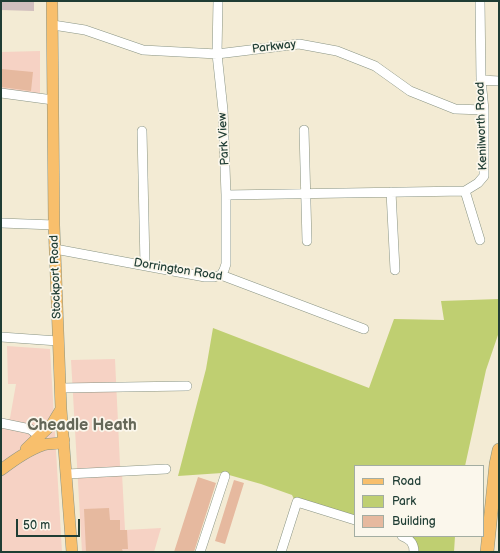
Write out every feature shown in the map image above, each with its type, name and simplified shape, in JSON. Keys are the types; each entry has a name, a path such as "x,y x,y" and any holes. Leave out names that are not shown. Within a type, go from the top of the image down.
{"highway":[{"path":"487,552 496,464 499,450"}],"main road":[{"name":"Stockport Road","path":"52,1 54,225 58,341 61,409 72,552"},
{"path":"20,456 37,434 52,424 61,409"},
{"path":"1,470 20,456 43,444 60,443 64,437 37,434"},
{"path":"52,443 58,450 61,468 67,474"}],"street":[{"name":"Park View","path":"218,1 217,54 223,110 226,195 226,264 220,275"},
{"name":"Kenilworth Road","path":"465,191 478,183 484,176 484,110 481,80 480,1"},
{"name":"Parkway","path":"53,25 85,30 143,50 217,54 299,44 337,51 375,66 416,94 455,109 484,110"},
{"path":"481,80 499,81"},
{"path":"1,93 53,100"},
{"path":"304,130 307,241"},
{"path":"142,131 145,265"},
{"path":"226,195 465,191 480,240"},
{"path":"391,192 395,270"},
{"path":"1,223 54,225"},
{"name":"Dorrington Road","path":"55,249 206,277 214,278 220,275 364,329"},
{"path":"1,337 58,341"},
{"path":"61,388 187,386"},
{"path":"1,423 37,434"},
{"path":"67,474 166,469"},
{"path":"200,552 225,476"},
{"path":"281,552 297,502 354,520"},
{"path":"404,537 410,540 413,544 414,552"}],"shaded area":[{"path":"1,1 34,1 34,11 1,10"},
{"path":"40,51 40,94 1,90 1,52"},
{"path":"7,346 50,349 62,552 1,552 1,429 10,418 16,384 8,384"},
{"path":"115,359 125,530 161,528 154,552 82,552 71,360"}],"green space":[{"path":"499,299 499,332 486,370 465,465 354,465 354,518 295,501 292,495 222,473 178,476 206,369 213,328 369,388 394,319 444,320 441,301"},
{"path":"410,537 455,537 454,552 417,552"}],"building":[{"path":"1,69 33,72 31,91 1,87"},
{"path":"198,477 216,483 194,552 174,552"},
{"path":"234,480 244,483 225,544 215,541"},
{"path":"109,508 110,520 120,520 120,530 127,530 128,549 122,549 123,552 86,552 84,509"}],"district":[{"name":"Cheadle Heath","path":"82,426"}]}
